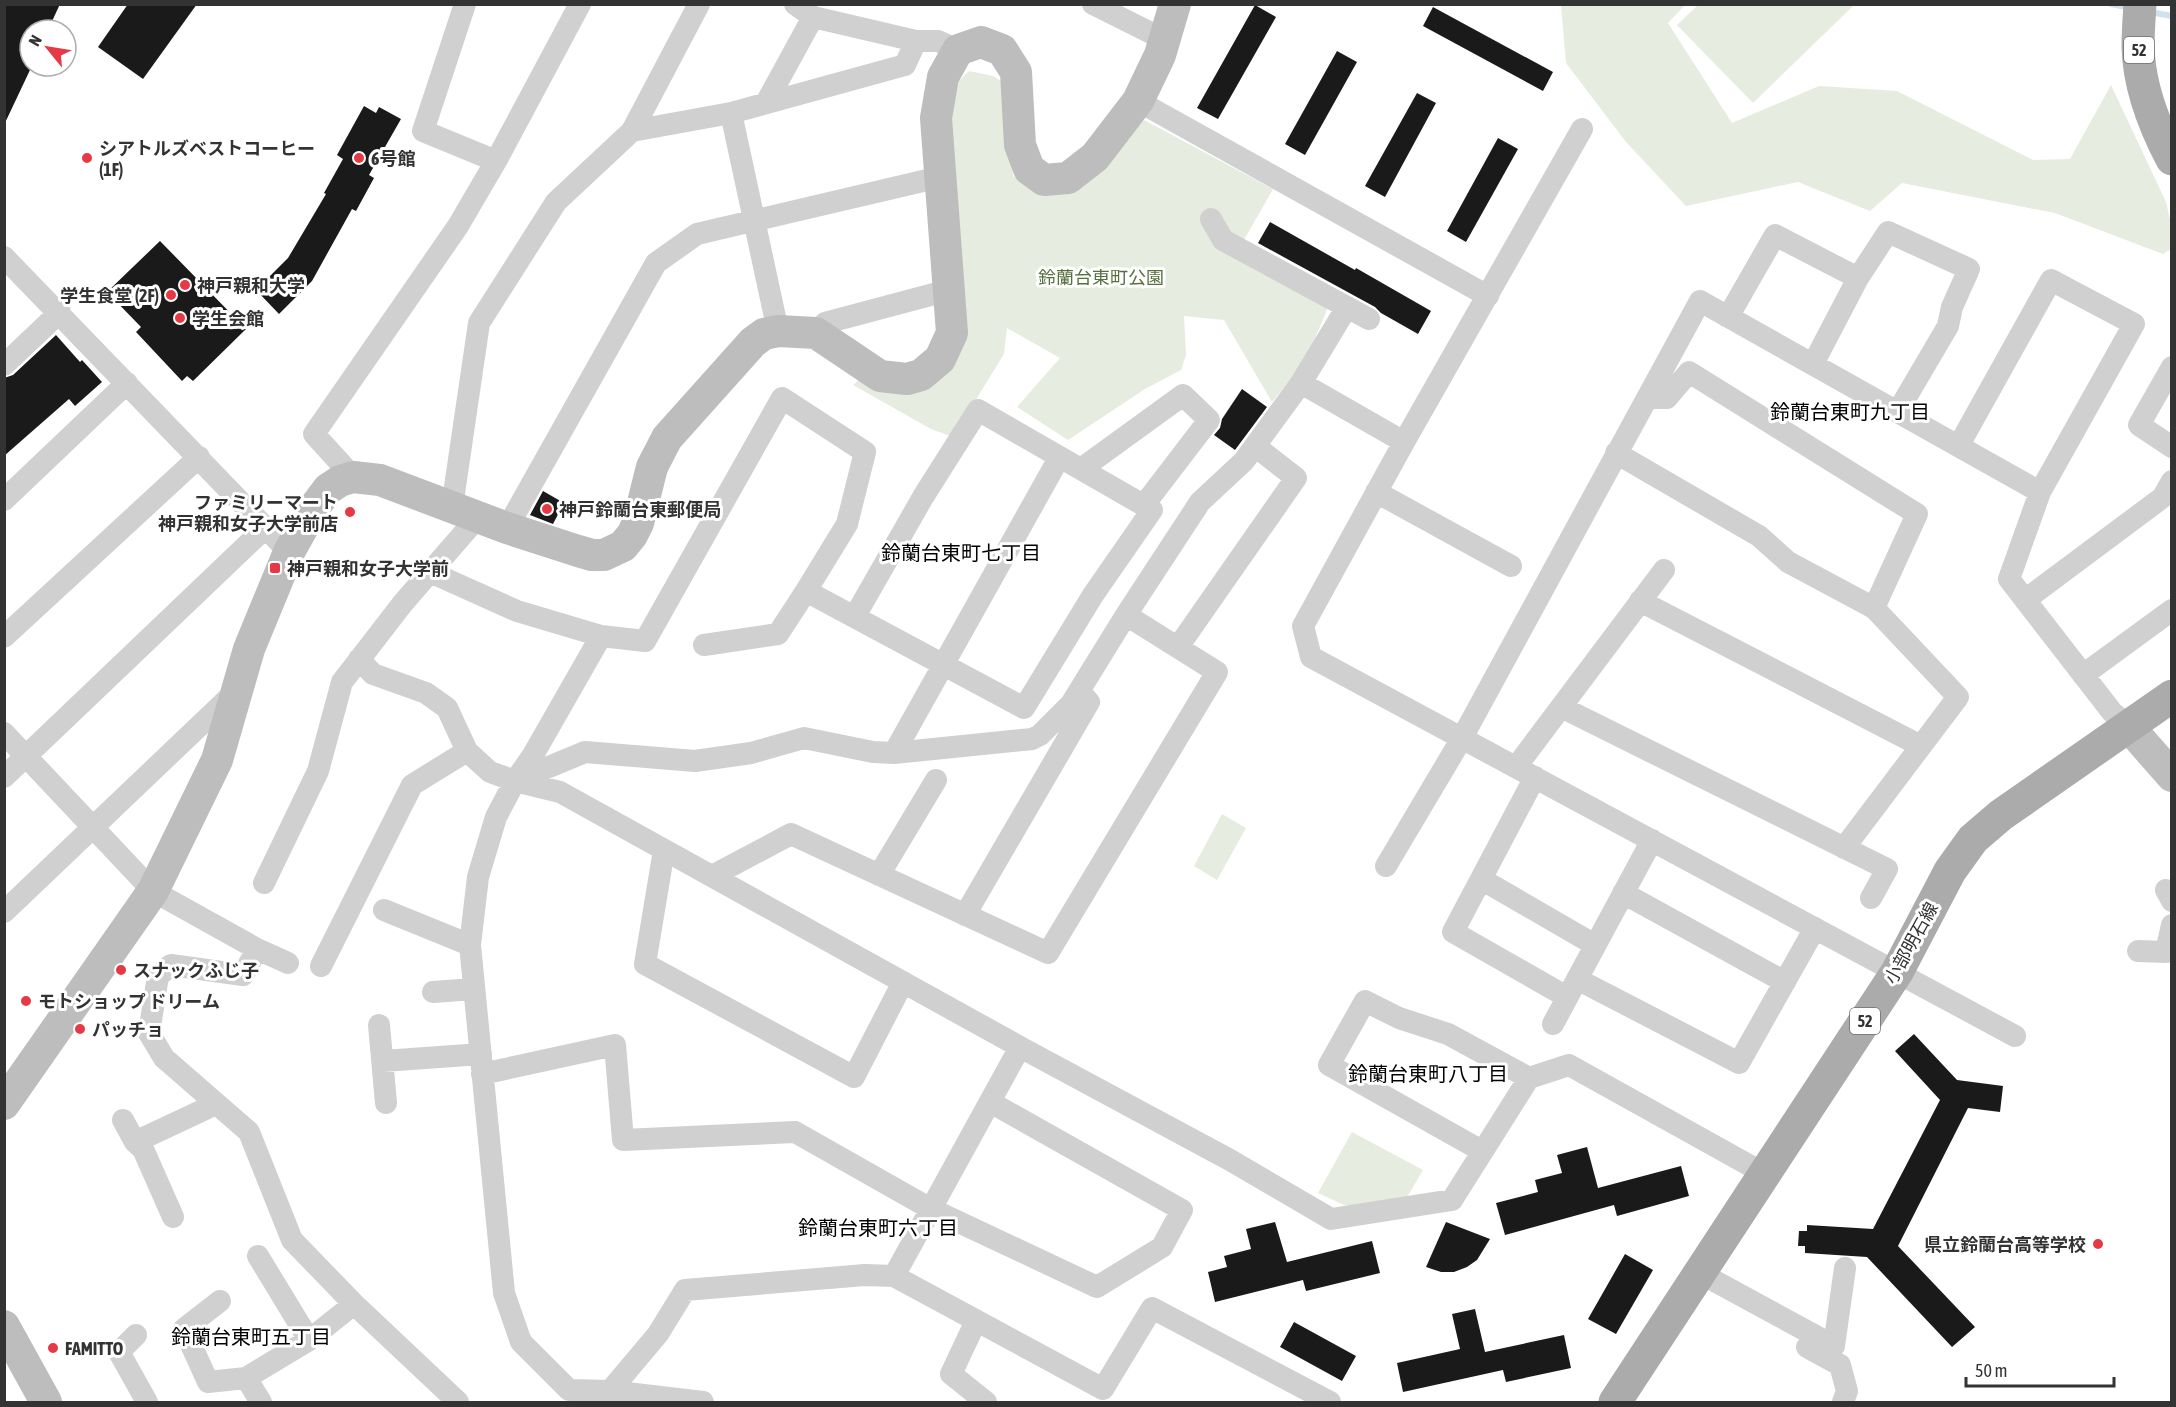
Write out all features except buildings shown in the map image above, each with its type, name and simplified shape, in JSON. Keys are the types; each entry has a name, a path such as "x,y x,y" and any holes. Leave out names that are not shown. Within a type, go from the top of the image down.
{"main road":[{"name":"52","path":"2140,4 2138,48 2146,95 2156,130 2172,159"},
{"name":"小部明石線","path":"1615,1402 1897,972 1950,871 1973,839 2001,815 2172,696"}],"street":[{"path":"465,4 423,131 496,161"},
{"path":"353,477 314,434 458,226 496,161 580,4"},
{"path":"264,883 318,771 342,682 430,572 465,512 479,323 556,202 632,131 699,4"},
{"path":"1094,4 1164,40"},
{"path":"4,1104 153,891 217,760 249,649 289,552 320,498 340,481 353,477 380,480 507,528 592,555 604,555 623,546 632,535 638,523 652,467 668,438 753,342 765,334 778,331 816,333 880,376 907,379 921,375 940,359 952,333 936,118 943,77 958,50 981,42 1002,50 1016,72 1020,145 1029,169 1044,180 1068,178 1095,157 1137,101 1160,55 1175,4"},
{"path":"766,103 804,11 916,41 938,41 958,50"},
{"path":"632,131 731,113 905,65 916,41"},
{"path":"1137,101 1488,296"},
{"path":"731,113 778,331"},
{"path":"1582,129 1404,442 1303,626 1311,657 2015,1036"},
{"path":"507,528 656,262 697,234 940,177"},
{"path":"1211,219 1223,240 1369,319"},
{"path":"1813,364 1858,278 1888,232 1969,268 1952,307 1948,326 1898,411"},
{"path":"1728,317 1775,235 1858,278"},
{"path":"4,257 60,312 289,552"},
{"path":"1959,445 2051,280 2134,324 2040,492 2009,579 2112,712 2129,727 2172,776"},
{"path":"816,333 825,323 949,290"},
{"path":"1386,866 1462,738 1700,301 2040,492"},
{"path":"514,781 585,752 695,761 751,753 804,738 873,752 894,753 1032,740 1071,704 1200,502 1244,461 1301,383 1347,307"},
{"path":"4,365 60,312"},
{"path":"2172,367 2139,425 2172,447"},
{"path":"1647,398 1667,398 1689,372 1917,513 1874,608"},
{"path":"4,500 128,383"},
{"path":"1301,383 1404,442"},
{"path":"1081,469 1183,396 1209,420 1144,505"},
{"path":"430,572 517,611 601,636 645,641 782,398 865,452 847,524 778,634 704,645"},
{"path":"806,591 1024,708 1094,595 1152,510 978,410 923,497 855,616"},
{"path":"1178,647 1296,478 1255,446"},
{"path":"1616,453 1759,537 1788,562 1874,608 1958,697 1844,848"},
{"path":"4,637 199,457"},
{"path":"894,753 1059,458"},
{"path":"2025,600 2163,497 2172,481"},
{"path":"1376,492 1511,566"},
{"path":"4,777 266,527"},
{"path":"1664,570 1561,707 1526,772 1481,879 1453,932 1740,1063 1815,928"},
{"path":"1640,601 1921,746"},
{"path":"2083,675 2172,610"},
{"path":"712,876 791,834 1048,953 1217,672 1126,615"},
{"path":"601,636 533,755 514,781 496,817 477,877 470,945 504,1293 521,1342 567,1396 610,1391 703,1402"},
{"path":"359,659 373,674 426,693 447,708 467,751 490,772 514,781 560,792 1020,1047 1230,1160 1331,1219 1452,1200 1530,1078 1569,1065 1765,1174"},
{"path":"4,912 237,690"},
{"path":"965,915 1089,702 1079,691"},
{"path":"1561,707 1887,869 1871,898"},
{"path":"4,733 153,891 257,949 288,963"},
{"path":"321,966 412,785 467,751"},
{"path":"879,875 936,780"},
{"path":"1553,1024 1652,840"},
{"path":"664,850 645,964 854,1077 903,982"},
{"path":"1481,879 1595,945"},
{"path":"1623,893 1785,982"},
{"path":"384,910 470,945"},
{"path":"2138,951 2166,952 2172,925"},
{"path":"257,949 243,975 171,965 158,976 148,1033 164,1058 249,1132 292,1240 354,1304 458,1402"},
{"path":"433,992 474,989"},
{"path":"1482,1151 1329,1065 1365,1001 1399,1018 1448,1034 1530,1078"},
{"path":"379,1025 386,1103"},
{"path":"383,1061 481,1064 615,1046 623,1140 795,1132 931,1209 1097,1287 1162,1247 1182,1210 990,1102"},
{"path":"894,1276 1020,1047"},
{"path":"135,1142 216,1104"},
{"path":"123,1120 135,1142 143,1149 173,1217"},
{"path":"258,1256 309,1340"},
{"path":"1696,1280 1834,1346 1845,1268"},
{"path":"610,1391 658,1334 685,1290 865,1275 894,1276 1103,1389 1152,1308 1330,1402"},
{"path":"1696,1280 1840,1365 1847,1391 1844,1402"},
{"path":"220,1301 184,1329 208,1382 246,1378 309,1340 354,1304"},
{"path":"976,1321 951,1374 986,1402"},
{"path":"4,1326 46,1402"},
{"path":"136,1335 119,1352 147,1402"},
{"path":"246,1378 261,1402"}],"green space":[{"path":"1561,5 1685,5 1668,23 1732,123 1819,86 1897,91 2033,160 2070,159 2111,85 2166,202 2171,224 2171,249 2163,254 2055,213 1902,183 1870,211 1798,182 1686,206 1626,142 1566,63"},
{"path":"1698,5 1854,5 1753,103 1677,25"},
{"name":"鈴蘭台東町公園","path":"969,71 993,76 1006,84 1013,176 1036,189 1077,188 1144,120 1273,189 1236,254 1329,305 1305,362 1272,402 1224,320 1184,316 1186,355 1181,370 1145,389 1068,440 1017,407 1060,358 1007,328 1004,354 953,437 931,429 853,385 863,376 956,357 949,91"},
{"path":"1222,814 1246,828 1217,880 1194,866"},
{"path":"1352,1132 1423,1170 1406,1199 1357,1207 1344,1205 1318,1193"}],"waterway":[{"path":"2111,4 2131,8"},
{"path":"2150,12 2172,16"}],"place":[{"name":"シアトルズベストコーヒー (1F)","path":"87,158"},
{"name":"6号館","path":"359,158"},
{"name":"神戸親和大学","path":"185,285"},
{"name":"学生食堂 (2F)","path":"171,295"},
{"name":"学生会館","path":"180,318"},
{"name":"神戸鈴蘭台東郵便局","path":"547,509"},
{"name":"ファミリーマート 神戸親和女子大学前店","path":"350,512"},
{"name":"神戸親和女子大学前","path":"275,568"},
{"name":"スナックふじ子","path":"121,970"},
{"name":"モトショップ ドリーム","path":"26,1001"},
{"name":"パッチョ","path":"80,1029"},
{"name":"県立鈴蘭台高等学校","path":"2098,1244"},
{"name":"FAMITTO","path":"53,1348"}],"district":[{"name":"鈴蘭台東町九丁目","path":"1850,411"},
{"name":"鈴蘭台東町七丁目","path":"961,552"},
{"name":"鈴蘭台東町八丁目","path":"1428,1073"},
{"name":"鈴蘭台東町六丁目","path":"878,1227"},
{"name":"鈴蘭台東町五丁目","path":"251,1336"}]}
